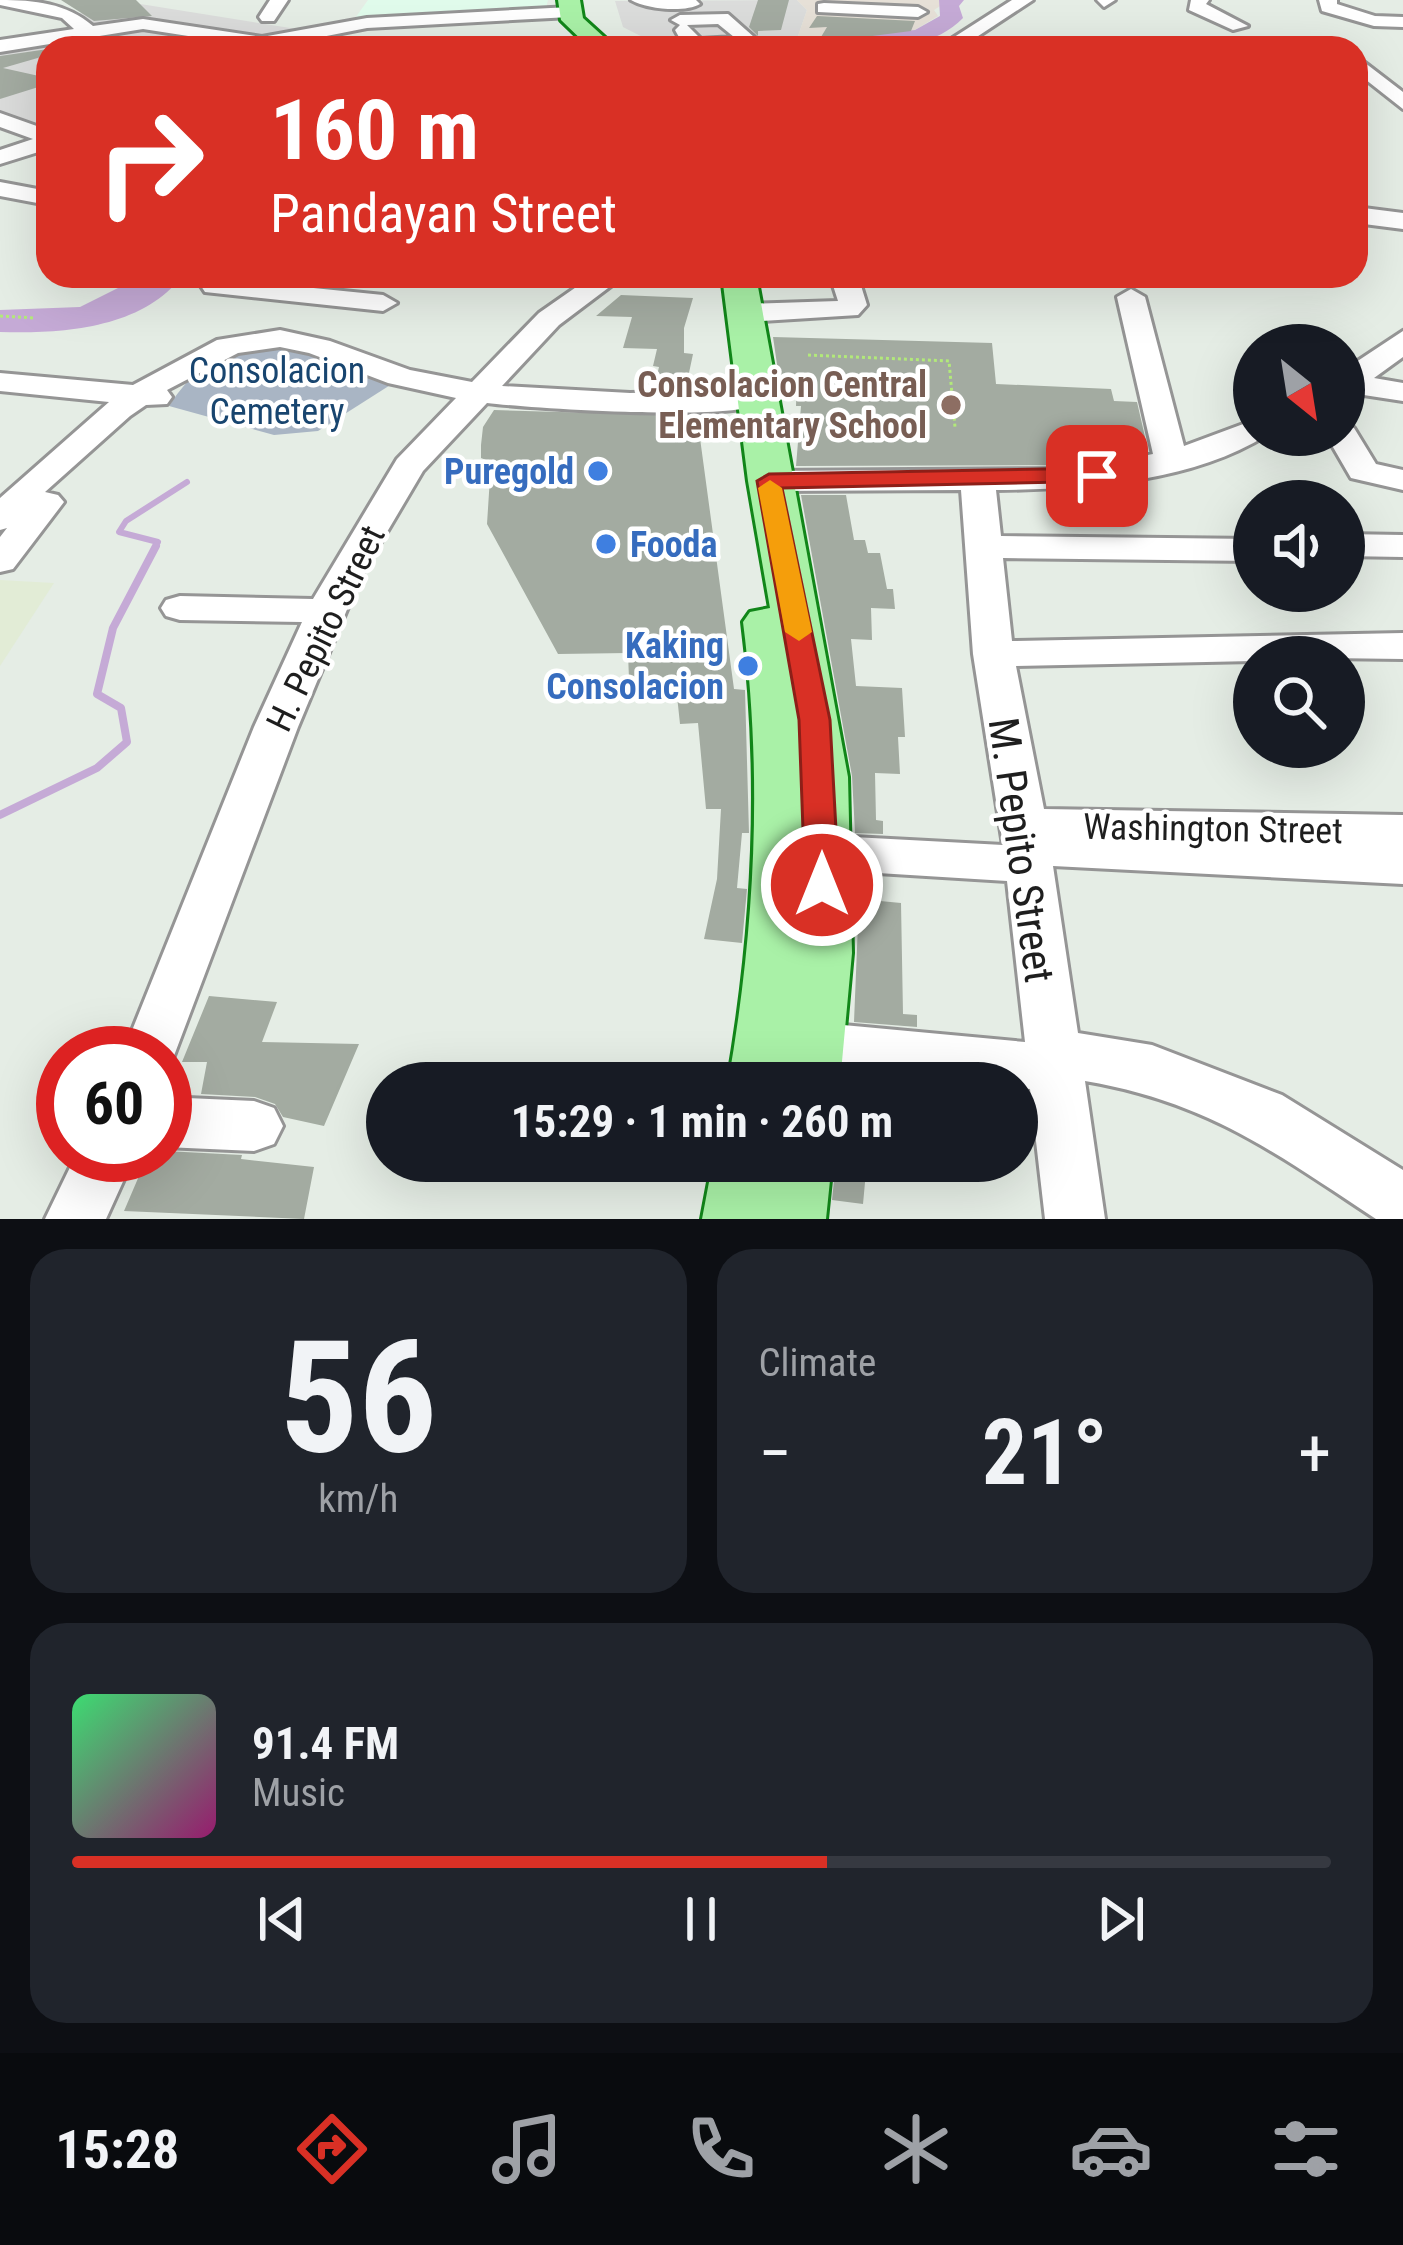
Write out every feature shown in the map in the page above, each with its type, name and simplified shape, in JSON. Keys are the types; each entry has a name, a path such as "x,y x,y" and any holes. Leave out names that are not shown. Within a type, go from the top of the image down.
{"main road":[{"path":"719,288 742,400 773,657 821,953 809,1062"},
{"path":"741,288 745,318 742,400 769,481 814,720 804,851 782,939 765,1062"},
{"path":"739,1219 745,1182"},
{"path":"789,1219 793,1182"}],"street":[{"path":"2,0 68,14 87,31"},
{"path":"268,17 279,0"},
{"path":"640,0 686,16"},
{"path":"966,36 1024,0"},
{"path":"1200,0 1195,6 1202,13 1239,26"},
{"path":"1328,0 1328,7 1355,16 1403,22"},
{"path":"1399,0 1403,10"},
{"path":"0,11 22,4"},
{"path":"813,28 817,4 918,13"},
{"path":"310,36 367,23 571,20"},
{"path":"58,36 156,23 199,36"},
{"path":"0,46 36,40"},
{"path":"1368,75 1402,102"},
{"path":"1368,101 1402,102"},
{"path":"0,103 36,111"},
{"path":"0,120 36,134"},
{"path":"0,157 36,144"},
{"path":"0,189 36,196"},
{"path":"1368,216 1403,221"},
{"path":"235,288 383,303"},
{"name":"H. Pepito Street","path":"160,1026 276,727 342,576 409,466 549,319 592,288"},
{"path":"745,318 848,309 853,305 848,288"},
{"path":"262,338 307,295"},
{"path":"1131,297 1171,459"},
{"path":"745,318 850,321"},
{"path":"0,519 59,458 160,388 218,350 262,338 314,346 369,369 476,392 742,400"},
{"path":"1365,370 1403,340"},
{"path":"0,382 160,388"},
{"path":"1365,386 1403,392"},
{"path":"0,561 60,484 160,388"},
{"path":"769,481 1072,479 1171,459 1233,440"},
{"path":"1354,456 1363,471 1403,480"},
{"name":"M. Pepito Street","path":"978,480 993,654 1025,846 1075,1219"},
{"path":"1365,546 1403,547"},
{"path":"985,547 1233,550"},
{"path":"180,608 326,611"},
{"path":"993,654 1403,646"},
{"name":"Washington Street","path":"1025,846 1403,832"},
{"path":"804,851 1025,846"},
{"name":"Washington Street","path":"1025,846 1403,866"},
{"path":"930,1062 1051,1060 1152,1069 1262,1113 1403,1203"},
{"path":"192,1123 254,1126"},
{"path":"75,1219 93,1182"}],"path":[{"path":"0,316 35,318"},
{"path":"808,355 949,361 955,427"}],"shaded area":[{"path":"368,0 548,0 545,11 353,21"},
{"path":"797,0 807,10 798,36 641,36 623,27 615,1"},
{"path":"797,0 949,0 934,10 938,16 908,34 888,36 798,36 807,10"},
{"path":"134,3 309,31 252,36 169,21 96,28 75,14"},
{"path":"148,24 215,36 71,36"},
{"path":"36,41 36,125 0,116 0,47"},
{"path":"0,580 54,583 0,666"}],"green space":[{"name":"Consolacion Cemetery","path":"279,345 395,382 318,431 274,435 169,406 191,378 216,360"}],"building":[{"path":"61,0 136,0 152,16 94,21"},
{"path":"758,0 789,0 781,30 758,31 758,36 749,27"},
{"path":"817,16 915,21 911,31 872,36 822,36 827,27 809,28"},
{"path":"36,51 36,58 3,68 36,75 36,88 0,99 0,56"},
{"path":"621,295 693,298 684,328 684,353 693,354 686,387 654,388 657,349 623,348 632,317 596,316"},
{"name":"Consolacion Central Elementary School","path":"773,337 992,343 996,384 1111,389 1114,401 1137,402 1148,450 1124,455 1120,444 1080,442 1083,452 1070,456 1072,465 796,466 801,406 796,406 797,378 779,378"},
{"name":"Fooda","path":"494,410 697,416 734,689 745,690 749,833 742,833 737,888 747,889 742,943 704,939 717,879 721,809 706,809 698,723 680,724 675,677 629,679 628,653 558,654 487,524 491,462 481,458 481,445 483,427"},
{"path":"801,495 846,495 854,540 865,540 868,553 880,553 887,589 893,589 895,609 871,608 872,640 851,639 856,686 902,688 905,737 898,737 900,774 875,773 876,820 883,821 883,834 855,833 852,776"},
{"path":"859,899 901,903 903,1014 917,1015 917,1027 854,1022"},
{"path":"209,996 277,1002 262,1042 359,1044 324,1126 283,1117 275,1104 255,1097 201,1094 207,1062 192,1062 192,1038"},
{"path":"192,1152 314,1167 304,1219 124,1211 136,1182 192,1182"},
{"path":"834,1182 865,1182 863,1204 832,1200"}],"waterway":[{"path":"921,36 952,18 947,4 953,0"},
{"path":"0,321 49,322 88,316 146,288"},
{"path":"154,549 158,542 119,532 126,521 187,482"},
{"path":"0,815 97,768 127,742 121,708 97,694 113,628 156,546"}],"slow traffic":[{"path":"770,488 799,632"}],"place":[{"name":"Consolacion Central Elementary School","path":"951,405"},
{"name":"Puregold","path":"598,471"},
{"name":"Fooda","path":"606,544"},
{"name":"Kaking Consolacion","path":"748,666"}],"route":[{"path":"822,885 814,720 769,481 1097,476"}]}
